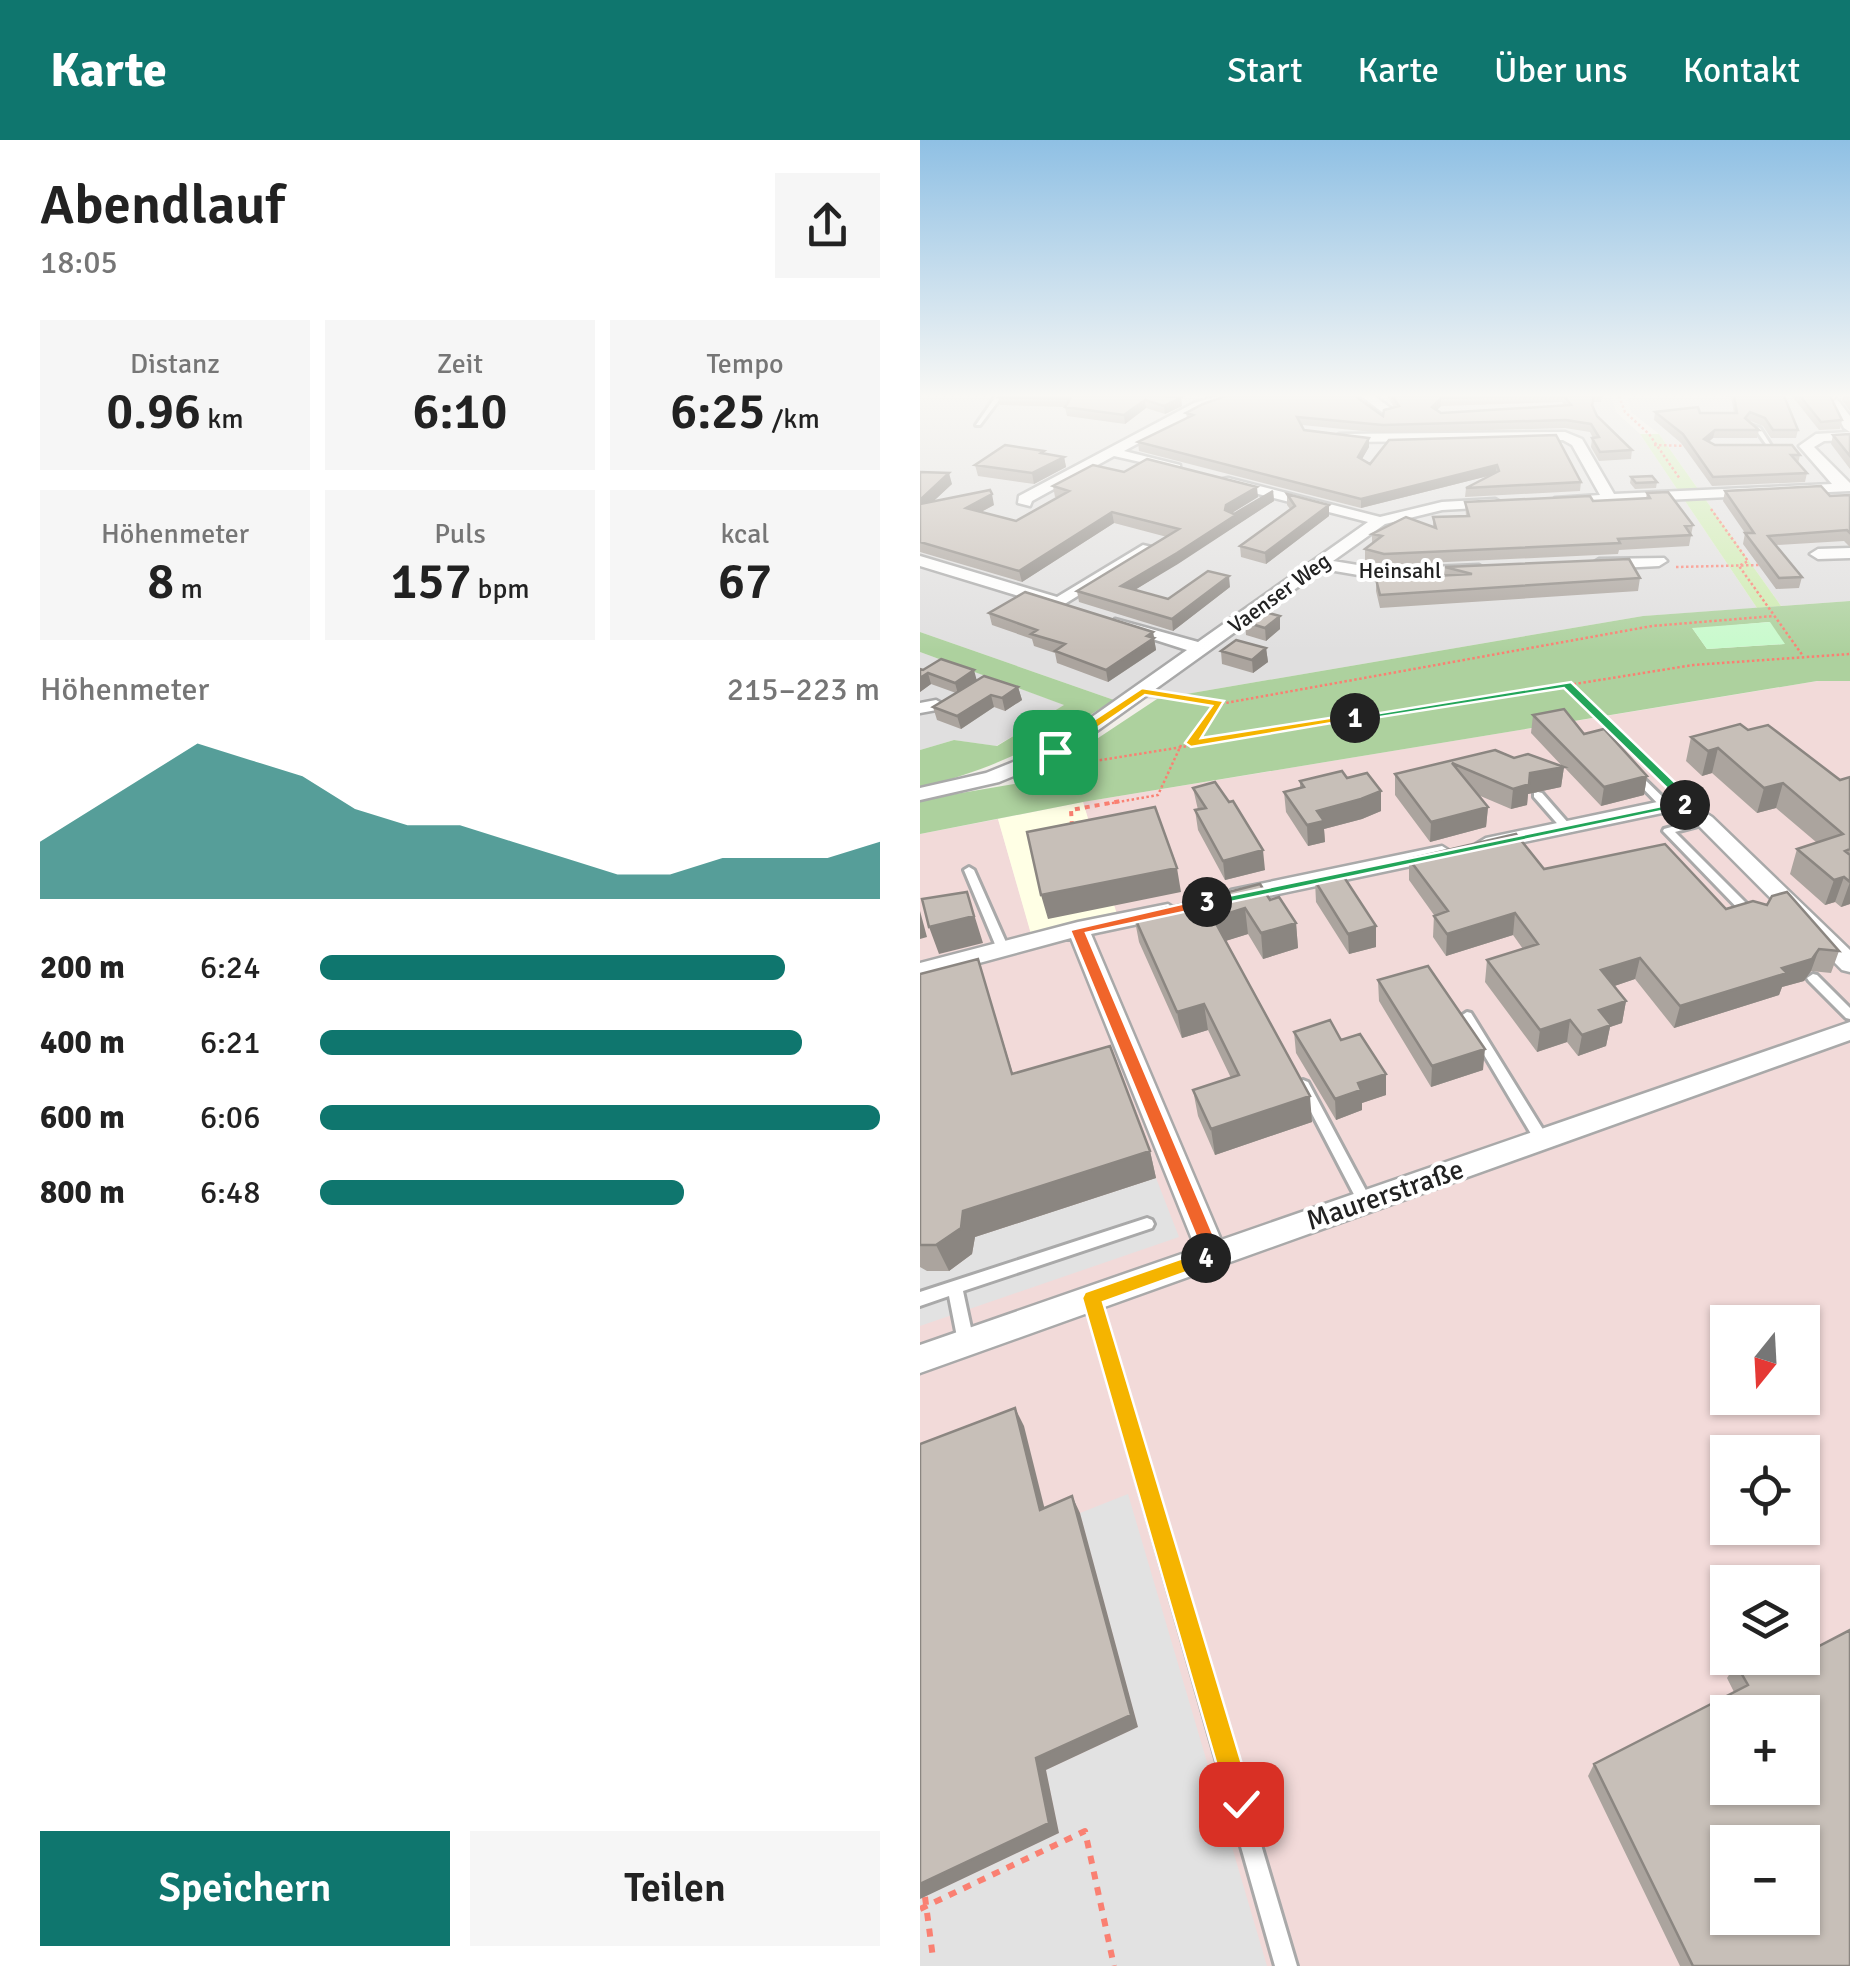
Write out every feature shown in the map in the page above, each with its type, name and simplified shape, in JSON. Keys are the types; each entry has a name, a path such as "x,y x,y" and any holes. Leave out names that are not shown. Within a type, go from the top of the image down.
{"street":[{"path":"1025,503 1024,499 1057,481"},
{"path":"1223,481 1268,497 1380,521"},
{"path":"1599,481 1609,498"},
{"path":"1535,502 1846,487"},
{"name":"Vaenser Weg","path":"920,794 1026,766 1055,752 1380,521 1442,506 1516,502"},
{"path":"1058,602 1148,548"},
{"path":"1818,554 1850,553"},
{"path":"920,561 1076,608"},
{"path":"1580,565 1659,562"},
{"name":"Heinsahl","path":"1322,564 1382,574 1501,568"},
{"path":"1112,620 1202,648"},
{"path":"920,971 1078,930 1566,827 1687,813 1850,964"},
{"path":"1078,930 1213,1255"},
{"name":"Maurerstraße","path":"920,1358 1850,1031"}],"lane":[{"path":"1623,762 1687,813 1668,830 1756,920"},
{"path":"1538,795 1566,827"},
{"path":"969,870 1003,949"},
{"path":"1814,978 1850,1015"},
{"path":"1467,1016 1542,1140"},
{"path":"1294,1069 1365,1202"},
{"path":"920,1299 1147,1224"},
{"path":"955,1287 966,1342"},
{"path":"1092,1298 1286,1966"}],"path":[{"path":"1685,481 1748,562 1739,566"},
{"path":"1659,562 1682,568 1770,565"},
{"path":"1739,566 1803,656"},
{"path":"1142,692 1220,704 1652,626 1774,616"},
{"path":"1026,766 1056,768 1191,743 1693,665 1850,654"},
{"path":"1566,684 1681,795 1687,813"},
{"path":"1191,743 1220,704"},
{"path":"1069,830 1073,821 1071,810 1158,794 1181,745"},
{"path":"923,1908 1085,1831 1114,1966"},
{"path":"925,1897 923,1908 933,1958"}],"shaded area":[{"path":"920,481 1672,481 1757,608 1643,616 1157,699 1114,700 920,632"},
{"path":"1692,481 1850,481 1850,601 1781,606"},
{"path":"920,652 1065,705 996,746 954,740 920,750"},
{"path":"1818,681 1850,681 1850,1966 920,1966 920,834 998,819 1033,940 1118,921 1083,802"},
{"path":"1083,802 1119,921 1033,941 998,819"},
{"path":"1156,1178 1179,1237 920,1326 920,1267 949,1271 972,1254 975,1237"},
{"path":"1128,1494 1267,1966 920,1966 920,1899 1059,1833 1046,1770 1138,1727 1080,1513"}],"green space":[{"path":"1672,481 1692,481 1781,606 1757,608"},
{"path":"1850,601 1850,681 1817,681 1083,802 920,834 920,800 1014,784 1068,758 1157,699 1643,616","holes":["1769,622 1784,644 1707,649 1693,629"]},
{"path":"1770,622 1785,644 1707,649 1692,628"},
{"path":"920,632 1114,700 1021,752 920,788 920,750 954,740 997,746 1064,705 920,652"}],"building":[{"path":"920,481 940,481 920,500"},
{"path":"1062,481 1234,481 1257,487 1226,505 1225,510 1234,514 1273,491 1121,586 1168,599 1208,571 1229,576 1172,619 1077,591 1179,529 1112,512 1019,571 920,542 920,504 990,490 992,494 966,508 1016,521 1069,491 1053,486"},
{"path":"1291,481 1432,481 1361,499"},
{"path":"1479,481 1581,482 1466,488"},
{"path":"1821,486 1830,496 1850,495 1850,533 1847,530 1768,536 1802,577 1779,578 1745,533 1754,533 1725,491"},
{"path":"1668,492 1693,525 1685,526 1691,535 1618,539 1620,543 1384,554 1365,549 1382,536 1372,534 1406,517 1436,528 1433,517 1469,516 1465,502 1590,496 1593,501 1650,498 1647,493"},
{"path":"1287,494 1329,505 1265,553 1240,546 1295,506"},
{"path":"1629,559 1640,578 1380,595 1376,579 1472,574 1445,567"},
{"path":"1025,592 1153,632 1147,636 1154,638 1106,670 1055,651 1065,644 1031,634 1037,630 989,613"},
{"path":"1261,611 1280,616 1265,628 1245,622"},
{"path":"1236,640 1266,648 1252,660 1221,651"},
{"path":"941,659 974,670 955,683 928,673 920,678 920,669"},
{"path":"984,676 1018,687 1002,698 991,695 957,716 933,707"},
{"path":"1564,709 1584,734 1604,729 1647,776 1604,787 1533,715"},
{"path":"1740,724 1748,730 1768,725 1840,780 1850,777 1850,849 1845,851 1850,855 1850,882 1844,877 1834,880 1797,849 1843,834 1783,783 1764,788 1718,748 1708,751 1691,737"},
{"path":"1495,750 1514,758 1528,754 1564,767 1530,773 1529,784 1513,789 1452,763 1488,807 1431,822 1395,774"},
{"path":"1342,771 1347,778 1367,773 1381,791 1317,811 1324,821 1307,825 1284,792 1304,787 1300,781"},
{"path":"1215,782 1229,802 1233,801 1263,850 1223,861 1195,810 1206,808 1193,788"},
{"path":"1155,807 1177,868 1041,895 1027,832"},
{"path":"1516,834 1544,869 1665,844 1726,909 1753,901 1767,905 1772,896 1787,892 1839,951 1819,949 1812,959 1782,968 1787,973 1680,1006 1640,958 1601,970 1626,1001 1599,1010 1611,1025 1582,1035 1570,1020 1540,1030 1487,960 1538,944 1515,913 1447,934 1434,916 1448,911 1409,859"},
{"path":"1342,874 1376,926 1348,934 1315,881"},
{"path":"1260,884 1270,900 1279,897 1296,923 1261,933 1245,908 1213,918 1310,1096 1211,1129 1193,1090 1239,1075 1204,1004 1177,1012 1134,916"},
{"path":"967,892 974,916 929,927 922,899"},
{"path":"978,959 1012,1074 1110,1046 1150,1151 963,1211 961,1228 936,1245 920,1245 920,974"},
{"path":"1428,966 1485,1049 1432,1066 1378,980"},
{"path":"1330,1020 1341,1040 1360,1034 1386,1074 1358,1083 1361,1090 1335,1099 1294,1032"},
{"path":"1015,1408 1040,1510 1072,1496 1131,1715 1036,1758 1049,1823 920,1884 920,1444"},
{"path":"1850,1630 1850,1966 1693,1966 1594,1764 1710,1704 1710,1805 1820,1805 1820,1695 1729,1695 1748,1685 1742,1675 1820,1675 1820,1646"}],"route":[{"path":"1055,752 1142,692 1220,704 1191,743 1566,684 1681,795 1688,810 1662,807 1078,930 1213,1255 1092,1298 1241,1804"}]}
